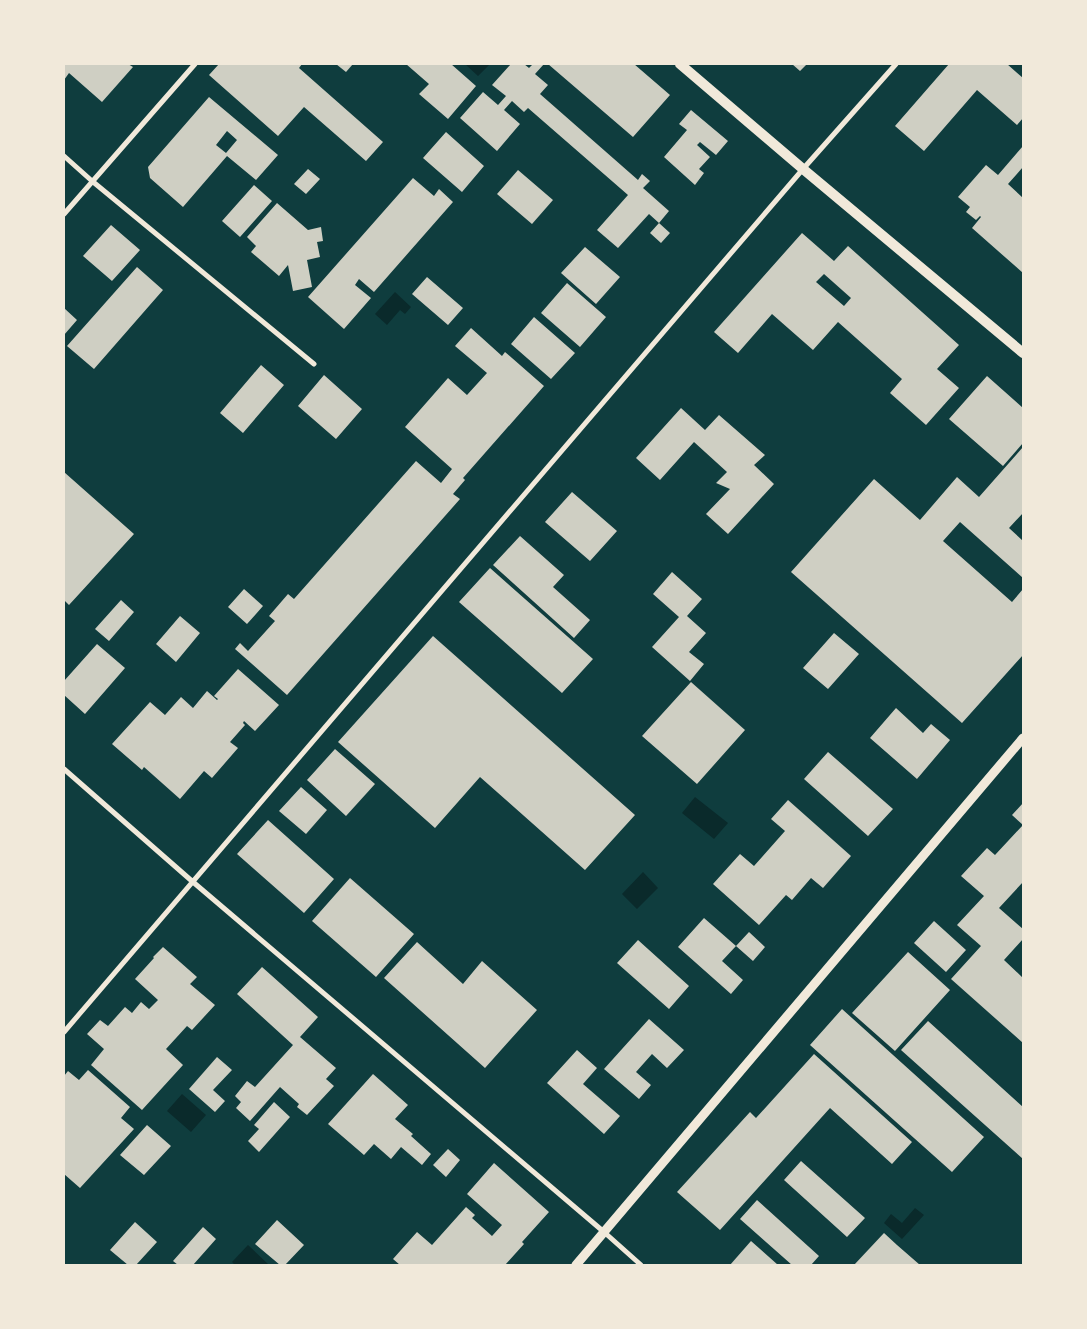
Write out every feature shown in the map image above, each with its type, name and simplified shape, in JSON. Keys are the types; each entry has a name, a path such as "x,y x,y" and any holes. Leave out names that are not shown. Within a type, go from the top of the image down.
{"main road":[{"path":"680,64 1023,353"}],"street":[{"path":"64,214 195,64"},
{"path":"64,1032 803,169 896,64"},
{"path":"64,156 314,364"},
{"path":"576,1265 1023,738"},
{"path":"64,769 193,882 641,1265"}],"water":[{"path":"465,64 490,64 478,76"},
{"path":"395,292 411,307 405,314 400,310 387,325 375,314"},
{"path":"695,797 728,823 714,839 682,813"},
{"path":"643,872 658,888 637,909 622,894"},
{"path":"182,1094 206,1115 191,1132 167,1111"},
{"path":"915,1208 924,1215 902,1239 884,1223 891,1214 902,1223"},
{"path":"248,1245 269,1265 235,1265 232,1262"}],"building":[{"path":"64,64 128,64 133,67 102,102 69,73 64,80"},
{"path":"219,64 302,64 299,68 383,142 366,161 304,107 278,136 209,75"},
{"path":"336,64 353,64 346,72"},
{"path":"406,64 451,64 476,86 448,119 419,94 429,84"},
{"path":"511,64 524,64 529,68 533,64 544,64 535,74 548,85 540,94 638,180 642,174 650,181 643,188 669,211 659,223 649,214 618,248 597,230 628,195 528,108 524,112 512,101 504,110 520,124 497,151 460,118 483,92 498,105 506,96 492,85"},
{"path":"548,64 634,64 670,95 633,137"},
{"path":"792,64 807,64 800,71"},
{"path":"949,64 1007,64 1023,78 1023,118 1017,125 977,90 924,151 895,126"},
{"path":"209,97 278,155 256,180 227,156 183,207 150,178 148,167","holes":["227,131 237,140 226,153 216,145"]},
{"path":"691,110 728,141 716,155 700,142 697,145 710,157 699,169 704,173 695,185 664,157 687,130 679,124"},
{"path":"446,132 484,166 462,192 423,158"},
{"path":"1023,146 1023,167 1008,184 1023,198 1023,273 972,228 981,217 976,220 966,212 970,207 958,197 986,165 998,175"},
{"path":"308,169 320,179 306,194 294,184"},
{"path":"518,170 553,200 532,224 497,194"},
{"path":"413,178 434,196 439,189 453,202 374,292 359,279 355,285 371,298 344,329 308,297"},
{"path":"254,185 272,201 240,237 222,221"},
{"path":"277,203 308,230 321,227 323,241 317,242 320,257 307,260 312,287 293,291 288,265 279,276 251,252 256,246 247,237"},
{"path":"659,223 670,233 661,243 650,233"},
{"path":"111,225 140,250 112,281 83,256"},
{"path":"802,233 834,261 848,246 959,345 937,369 959,388 926,425 890,393 902,379 838,322 813,350 772,314 738,353 714,332","holes":["824,274 851,298 844,306 816,282"]},
{"path":"585,247 620,277 596,304 561,273"},
{"path":"137,267 163,290 94,369 67,346"},
{"path":"427,277 463,308 448,325 412,294"},
{"path":"567,283 606,317 580,347 541,313"},
{"path":"64,308 77,320 64,335"},
{"path":"534,317 575,353 551,379 511,344"},
{"path":"471,328 502,356 505,352 544,386 463,478 465,480 453,494 460,499 287,695 235,649 240,643 248,651 275,621 269,616 288,594 294,599 416,461 441,483 452,469 405,427 448,378 467,395 487,373 455,346"},
{"path":"261,365 284,385 243,433 220,413"},
{"path":"324,375 362,409 336,439 298,406"},
{"path":"987,376 1023,408 1023,443 1003,466 949,419"},
{"path":"681,408 705,430 719,415 765,455 754,465 774,484 728,534 706,514 730,489 716,483 727,472 694,442 660,480 636,458"},
{"path":"1023,447 1023,513 1009,528 1023,541 1023,578 960,522 943,541 1012,602 1023,589 1023,655 962,723 791,572 874,479 920,520 957,477 979,497"},
{"path":"64,472 134,534 69,605 64,600"},
{"path":"572,492 617,531 590,561 545,522"},
{"path":"520,536 564,575 553,587 590,620 574,638 493,565"},
{"path":"490,568 593,659 562,693 459,602"},
{"path":"672,572 702,599 687,616 706,633 689,652 704,664 690,681 652,647 679,617 653,594"},
{"path":"244,589 263,606 247,624 228,607"},
{"path":"121,600 134,612 109,641 95,629"},
{"path":"180,616 200,633 176,662 156,644"},
{"path":"834,633 859,654 828,689 803,668"},
{"path":"433,636 635,815 585,870 480,777 435,828 338,742"},
{"path":"97,644 125,668 85,714 64,695 64,681"},
{"path":"238,669 279,705 255,731 244,721 245,725 230,742 238,748 212,778 204,771 180,799 144,767 142,770 112,744 150,702 165,715 181,697 193,708 207,691 217,700 214,696"},
{"path":"691,682 745,730 697,784 642,736"},
{"path":"896,708 923,733 931,724 950,740 917,779 870,738"},
{"path":"335,749 375,784 346,816 307,780"},
{"path":"828,752 893,809 868,836 804,779"},
{"path":"301,787 327,810 306,834 279,811"},
{"path":"788,800 851,856 823,888 811,878 792,900 786,895 759,925 713,884 740,854 754,866 785,831 771,819"},
{"path":"1023,803 1023,825 1012,815"},
{"path":"268,820 334,879 304,913 237,854"},
{"path":"1023,825 1023,882 999,908 1023,929 1023,939 1004,960 1023,978 1023,1043 951,979 981,946 957,925 984,896 961,876 987,848 995,855"},
{"path":"350,878 414,934 376,977 312,921"},
{"path":"704,918 736,946 722,961 743,980 731,994 678,947"},
{"path":"934,921 966,950 946,972 914,943"},
{"path":"749,932 765,947 753,961 736,946"},
{"path":"638,940 689,986 669,1009 617,963"},
{"path":"417,942 463,984 482,961 537,1010 485,1068 384,978"},
{"path":"163,947 197,977 190,984 215,1005 192,1030 187,1026 166,1049 183,1065 142,1110 91,1065 104,1049 87,1034 100,1020 108,1026 125,1007 132,1013 141,1002 149,1009 158,1000 135,979"},
{"path":"908,952 950,990 895,1051 852,1013"},
{"path":"262,967 318,1017 300,1037 336,1068 326,1079 334,1086 307,1115 297,1107 299,1104 280,1087 250,1121 236,1108 241,1102 235,1096 247,1081 255,1087 293,1045 237,994"},
{"path":"842,1009 984,1137 952,1172 810,1045"},
{"path":"649,1019 684,1050 667,1068 652,1054 636,1072 651,1085 639,1099 604,1069"},
{"path":"928,1021 1023,1107 1023,1159 901,1050"},
{"path":"577,1050 597,1068 583,1084 620,1116 604,1134 547,1083"},
{"path":"814,1054 912,1142 892,1164 830,1108 720,1230 677,1192 750,1112 756,1118"},
{"path":"217,1057 232,1070 213,1090 225,1101 215,1112 189,1089"},
{"path":"88,1070 130,1107 121,1118 134,1129 80,1188 64,1174 64,1076 68,1071 79,1080"},
{"path":"373,1074 408,1105 395,1119 413,1134 411,1136 431,1154 422,1165 401,1147 391,1159 374,1144 364,1155 328,1124"},
{"path":"274,1102 290,1117 259,1152 248,1141 259,1129 254,1125"},
{"path":"147,1125 171,1146 144,1175 120,1155"},
{"path":"448,1149 460,1160 446,1177 433,1165"},
{"path":"801,1161 865,1218 847,1237 784,1180"},
{"path":"494,1163 549,1212 522,1242 524,1244 505,1265 400,1265 393,1259 417,1232 432,1245 466,1207 475,1215 472,1218 492,1236 502,1225 467,1194"},
{"path":"757,1200 819,1256 811,1265 792,1265 740,1219"},
{"path":"277,1220 304,1245 285,1265 280,1265 255,1244"},
{"path":"135,1222 157,1242 136,1265 128,1265 110,1250"},
{"path":"203,1227 216,1239 193,1265 178,1265 173,1261"},
{"path":"884,1233 897,1245 920,1265 854,1265"},
{"path":"751,1241 778,1265 730,1265"}]}
